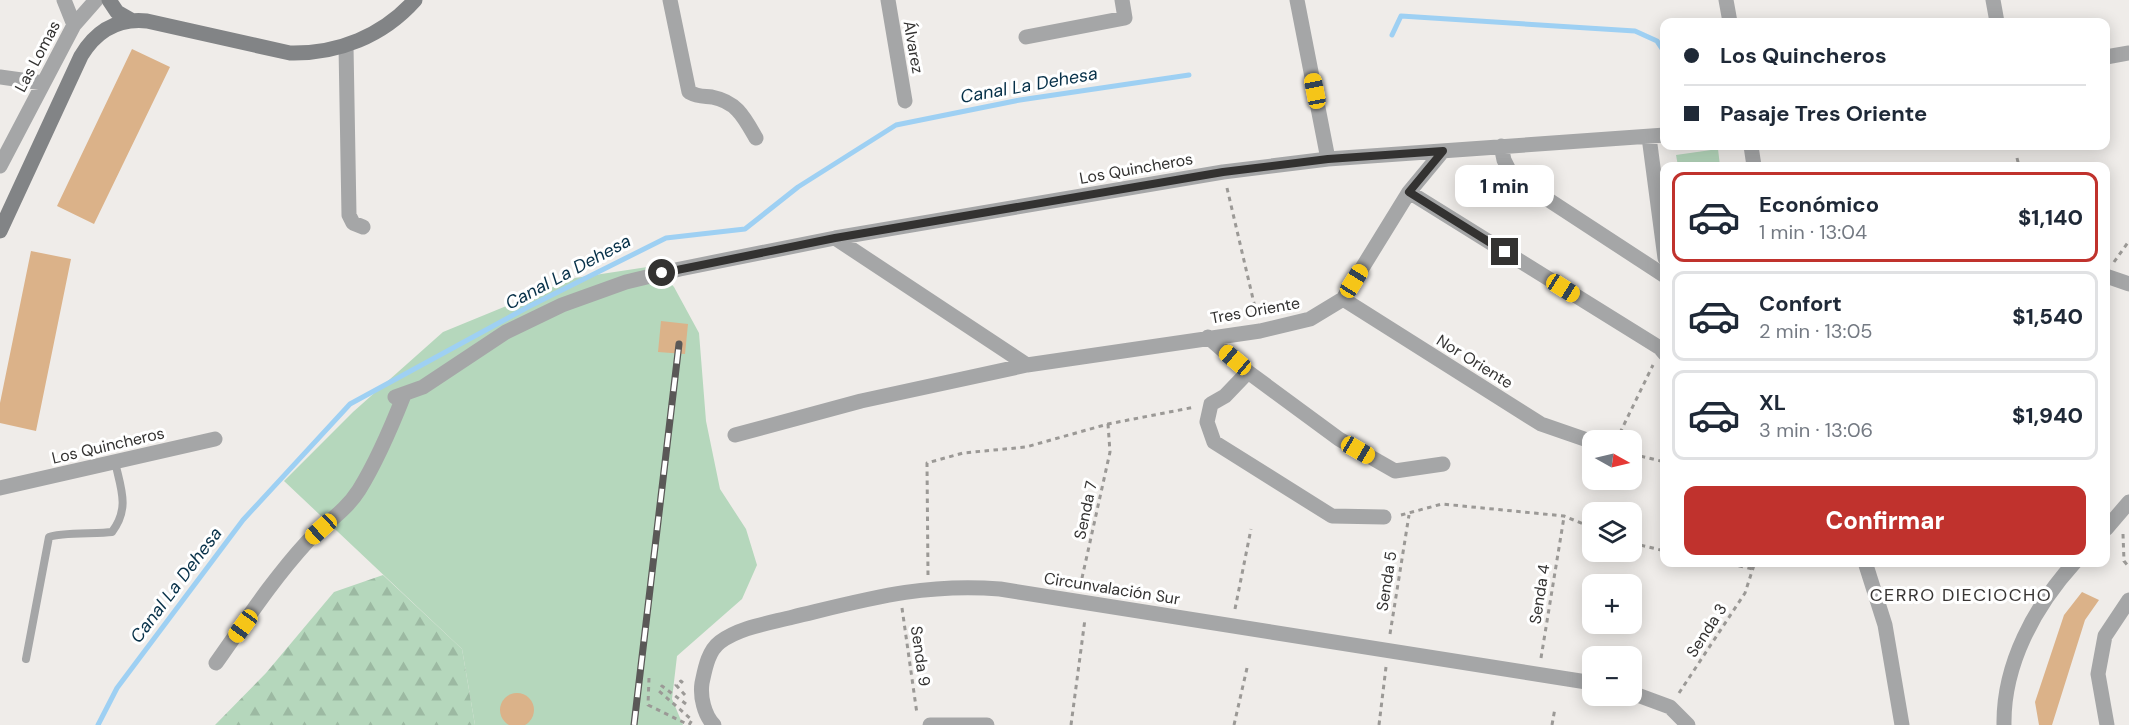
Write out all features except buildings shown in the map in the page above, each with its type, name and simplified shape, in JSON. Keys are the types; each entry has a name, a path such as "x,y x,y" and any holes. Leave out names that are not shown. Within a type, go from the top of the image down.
{"street":[{"path":"64,0 74,25"},
{"name":"Las Lomas","path":"0,166 74,25 96,0"},
{"path":"109,0 117,12 131,20"},
{"path":"0,231 87,46 106,29 131,20 147,21 290,53 313,52 346,45 386,26 415,0"},
{"path":"670,0 689,92 698,97 729,102 741,111 756,138"},
{"name":"Álvarez","path":"888,0 905,101"},
{"path":"1026,37 1125,18 1122,0"},
{"path":"1298,0 1328,159"},
{"path":"1726,0 1729,18"},
{"path":"1993,0 1996,18"},
{"path":"346,45 349,214 353,223 363,227"},
{"path":"2110,56 2129,53"},
{"path":"0,77 43,83"},
{"name":"Los Quincheros","path":"216,663 301,549 348,505 359,490 391,430 400,396 423,387 506,332 562,305 637,279 835,238 1223,172 1328,159 1660,136"},
{"path":"1649,137 1660,220"},
{"path":"1501,146 1504,160 1512,176 1660,273"},
{"name":"Tres Oriente","path":"735,435 861,401 1027,365 1260,331 1310,319 1343,298 1409,192 1443,151"},
{"path":"1409,192 1660,346"},
{"path":"835,238 1027,365"},
{"path":"2110,271 2129,284"},
{"name":"Nor Oriente","path":"1343,298 1541,424 1582,438"},
{"path":"1208,337 1248,372 1339,439 1395,471 1443,464"},
{"path":"1248,372 1225,396 1211,404 1208,422 1214,442 1332,516 1384,517"},
{"name":"Los Quincheros","path":"3,486 214,439"},
{"path":"2110,520 2129,502"},
{"path":"1867,567 1885,625 1902,725"},
{"path":"2004,725 2004,707 2010,669 2031,624 2071,567"},
{"name":"Circunvalación Sur","path":"714,725 709,720 700,693 706,664 719,642 750,628 899,591 928,587 1000,589 1582,682"},
{"path":"2108,725 2098,674 2105,636 2129,600"},
{"path":"1642,697 1670,707 1688,725"},
{"path":"930,725 987,725"}],"lane":[{"path":"26,660 49,537 57,533 71,536 112,532 122,519 124,499 115,462"}],"path":[{"path":"2017,158 2018,162"},
{"path":"1223,172 1260,331"},
{"path":"2110,269 2129,241"},
{"path":"1622,430 1660,354"},
{"path":"928,587 927,463 963,453 1026,447 1108,424 1211,404"},
{"name":"Senda 7","path":"1071,725 1082,602 1110,452 1108,424"},
{"path":"1642,456 1660,461"},
{"path":"1384,517 1409,514 1442,504 1564,516 1582,523"},
{"name":"Senda 5","path":"1379,725 1409,514"},
{"name":"Senda 4","path":"1538,675 1564,516"},
{"path":"1231,626 1251,529"},
{"path":"1642,545 1660,550"},
{"path":"2124,561 2129,567"},
{"path":"1744,567 1753,569"},
{"name":"Senda 3","path":"1670,707 1745,594 1753,569"},
{"name":"Senda 9","path":"899,591 919,725"},
{"path":"1234,725 1247,668"},
{"path":"649,678 648,705 689,725 692,720 658,691 662,686 689,707"},
{"path":"1551,725 1555,708"}],"green space":[{"path":"1718,150 1720,162 1677,162 1676,155"},
{"path":"654,266 674,287 699,333 706,421 720,489 746,529 757,565 742,599 677,656 672,699 683,725 475,725 462,649 284,481 353,412 443,332 575,278"},
{"path":"383,575 462,649 475,725 215,725 266,673 334,592"}],"waterway":[{"name":"Canal La Dehesa","path":"1392,35 1401,16 1635,31 1657,41 1660,46"},
{"name":"Canal La Dehesa","path":"98,725 117,688 243,520 350,404 528,307 666,238 745,229 798,187 896,125 1020,100 1189,75"}],"railway":[{"path":"634,725 679,344"}],"district":[{"name":"CERRO DIECIOCHO","path":"1961,595"}],"route":[{"path":"662,273 835,238 1223,172 1328,159 1443,151 1409,192 1505,252"}]}
